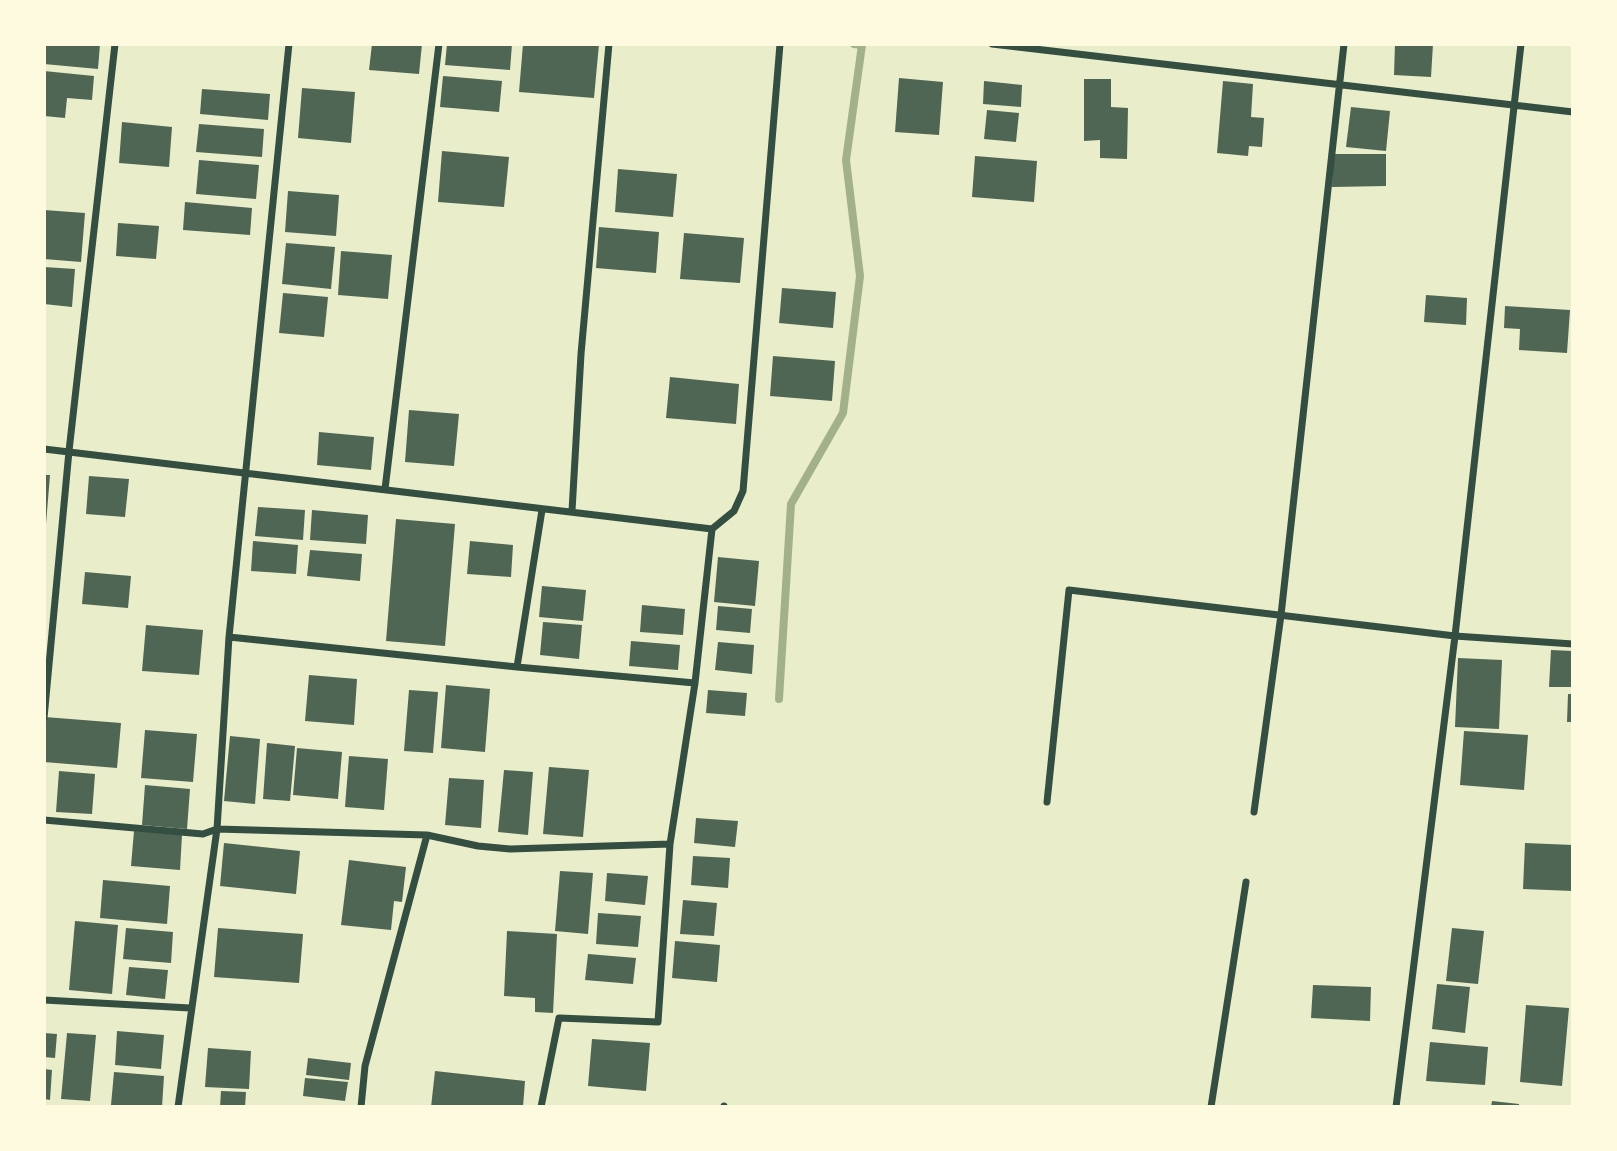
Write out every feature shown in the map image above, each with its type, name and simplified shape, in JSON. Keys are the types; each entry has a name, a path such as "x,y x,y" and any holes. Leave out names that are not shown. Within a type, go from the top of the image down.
{"street":[{"path":"44,718 69,450 116,44"},
{"path":"178,1107 190,1008 218,829 229,637 289,44"},
{"path":"385,489 439,44"},
{"path":"572,510 581,354 609,44"},
{"path":"541,1107 559,1018 658,1022 670,844 695,682 712,529 734,511 743,491 780,44"},
{"path":"992,44 1573,112"},
{"path":"1254,812 1281,615 1344,44"},
{"path":"1396,1107 1455,636 1521,44"},
{"path":"44,449 542,510 572,510 712,529"},
{"path":"517,667 542,510"},
{"path":"1047,802 1069,590 1455,636 1573,644"},
{"path":"229,637 517,667 695,682"},
{"path":"44,820 203,834 218,829 427,835 478,846 510,849 670,844"},
{"path":"361,1107 365,1066 427,835"},
{"path":"1211,1107 1246,882"},
{"path":"44,1000 190,1008"}],"building":[{"path":"44,44 100,44 98,69 44,64"},
{"path":"372,44 422,44 419,74 369,70"},
{"path":"447,44 512,44 510,70 445,65"},
{"path":"523,44 599,44 594,98 519,92"},
{"path":"1395,44 1433,44 1431,77 1394,75"},
{"path":"44,71 94,76 92,100 67,98 65,118 44,116"},
{"path":"443,76 502,81 499,112 440,107"},
{"path":"899,78 943,82 939,135 895,132"},
{"path":"1084,79 1111,79 1111,107 1128,108 1127,159 1100,158 1100,140 1084,141"},
{"path":"984,81 1022,85 1021,107 983,104"},
{"path":"1223,81 1253,84 1251,117 1264,118 1262,147 1249,146 1248,156 1217,153"},
{"path":"302,88 355,92 351,143 298,138"},
{"path":"202,89 270,94 268,120 200,114"},
{"path":"1351,107 1390,111 1386,151 1346,147"},
{"path":"987,110 1019,113 1016,142 984,139"},
{"path":"122,122 172,127 169,167 119,163"},
{"path":"199,124 264,129 262,157 196,152"},
{"path":"442,151 509,157 504,207 438,202"},
{"path":"1333,154 1386,154 1386,186 1332,187"},
{"path":"975,156 1037,161 1034,202 972,197"},
{"path":"199,160 259,165 256,199 196,194"},
{"path":"618,169 677,174 673,217 615,212"},
{"path":"288,191 339,195 336,236 285,232"},
{"path":"185,202 252,208 250,235 183,230"},
{"path":"44,210 85,213 81,262 44,259"},
{"path":"118,223 159,226 156,259 116,256"},
{"path":"599,227 659,232 656,273 596,268"},
{"path":"684,233 744,238 740,283 680,279"},
{"path":"286,243 335,247 331,289 282,284"},
{"path":"341,251 392,255 388,299 338,295"},
{"path":"44,267 75,269 72,307 44,304"},
{"path":"782,288 836,292 833,328 779,323"},
{"path":"283,293 328,297 324,337 279,333"},
{"path":"1426,295 1467,298 1466,325 1424,322"},
{"path":"1505,306 1570,310 1567,353 1519,350 1520,329 1504,328"},
{"path":"773,356 835,361 832,401 770,396"},
{"path":"670,377 739,384 736,424 666,418"},
{"path":"409,410 459,414 454,466 405,462"},
{"path":"319,432 374,437 371,470 317,465"},
{"path":"44,475 50,475 46,524 44,524"},
{"path":"89,476 129,479 125,517 86,514"},
{"path":"258,507 305,510 303,540 255,536"},
{"path":"312,510 368,515 366,544 310,540"},
{"path":"396,519 455,524 445,646 386,641"},
{"path":"253,541 298,545 296,574 251,571"},
{"path":"470,541 513,545 511,577 467,574"},
{"path":"310,550 362,554 360,581 307,576"},
{"path":"718,557 759,561 755,606 714,602"},
{"path":"85,572 131,576 128,608 82,604"},
{"path":"542,586 586,590 583,621 539,617"},
{"path":"642,605 685,609 683,635 640,632"},
{"path":"718,606 752,609 750,633 716,630"},
{"path":"543,622 582,625 579,659 540,655"},
{"path":"146,625 203,630 199,675 142,671"},
{"path":"631,641 680,645 678,670 629,666"},
{"path":"718,642 754,645 752,674 715,670"},
{"path":"1551,650 1573,651 1573,687 1549,687"},
{"path":"1458,658 1502,660 1499,729 1455,727"},
{"path":"309,675 357,679 354,725 305,721"},
{"path":"446,685 490,689 485,752 441,748"},
{"path":"409,690 438,692 433,753 404,751"},
{"path":"708,690 747,693 745,716 706,713"},
{"path":"1568,694 1573,694 1573,722 1567,722"},
{"path":"45,717 121,723 117,768 44,762"},
{"path":"145,730 197,734 193,782 141,778"},
{"path":"1464,731 1528,735 1524,790 1460,785"},
{"path":"230,736 260,739 255,804 224,801"},
{"path":"267,743 295,746 290,801 263,799"},
{"path":"297,748 342,752 338,799 293,795"},
{"path":"349,756 388,759 384,810 345,807"},
{"path":"549,767 589,770 583,837 543,834"},
{"path":"504,770 533,772 528,835 498,832"},
{"path":"59,771 95,774 92,814 56,812"},
{"path":"449,778 484,780 481,828 445,825"},
{"path":"145,785 190,789 187,829 142,825"},
{"path":"696,818 738,821 735,847 694,843"},
{"path":"134,831 182,835 180,870 131,866"},
{"path":"224,843 300,851 296,894 220,886"},
{"path":"1525,843 1573,845 1573,891 1523,889"},
{"path":"693,856 730,858 728,888 691,885"},
{"path":"349,860 406,867 402,902 394,901 391,930 341,925"},
{"path":"560,871 593,873 588,934 555,931"},
{"path":"607,873 648,876 645,905 605,901"},
{"path":"103,880 170,886 167,924 100,918"},
{"path":"683,900 717,903 714,936 680,934"},
{"path":"598,913 641,916 638,947 596,944"},
{"path":"75,921 118,925 112,994 69,990"},
{"path":"126,928 173,932 171,963 123,959"},
{"path":"218,928 303,934 299,983 214,977"},
{"path":"1452,928 1484,931 1478,984 1446,981"},
{"path":"507,931 557,934 553,1013 535,1012 535,998 504,996"},
{"path":"675,941 720,945 717,982 672,978"},
{"path":"588,954 636,958 633,984 585,980"},
{"path":"129,967 168,970 165,999 126,995"},
{"path":"1437,984 1470,987 1465,1033 1432,1029"},
{"path":"1313,985 1371,987 1370,1021 1311,1018"},
{"path":"1526,1005 1569,1008 1562,1086 1520,1082"},
{"path":"117,1031 164,1035 161,1069 115,1065"},
{"path":"44,1033 57,1034 55,1058 44,1057"},
{"path":"67,1033 96,1035 90,1101 61,1099"},
{"path":"592,1039 650,1043 646,1091 588,1086"},
{"path":"1430,1042 1488,1047 1485,1085 1426,1081"},
{"path":"208,1048 251,1051 249,1089 205,1087"},
{"path":"308,1058 351,1063 349,1080 306,1075"},
{"path":"44,1069 52,1070 50,1100 44,1099"},
{"path":"435,1071 525,1081 523,1107 431,1107"},
{"path":"114,1072 164,1076 162,1107 111,1105"},
{"path":"305,1078 348,1082 345,1101 303,1096"},
{"path":"221,1091 246,1092 245,1107 220,1107"},
{"path":"1492,1101 1519,1104 1519,1107 1491,1107"}],"waterway":[{"path":"779,699 791,504 843,413 860,276 846,160 862,45 854,44"}]}
